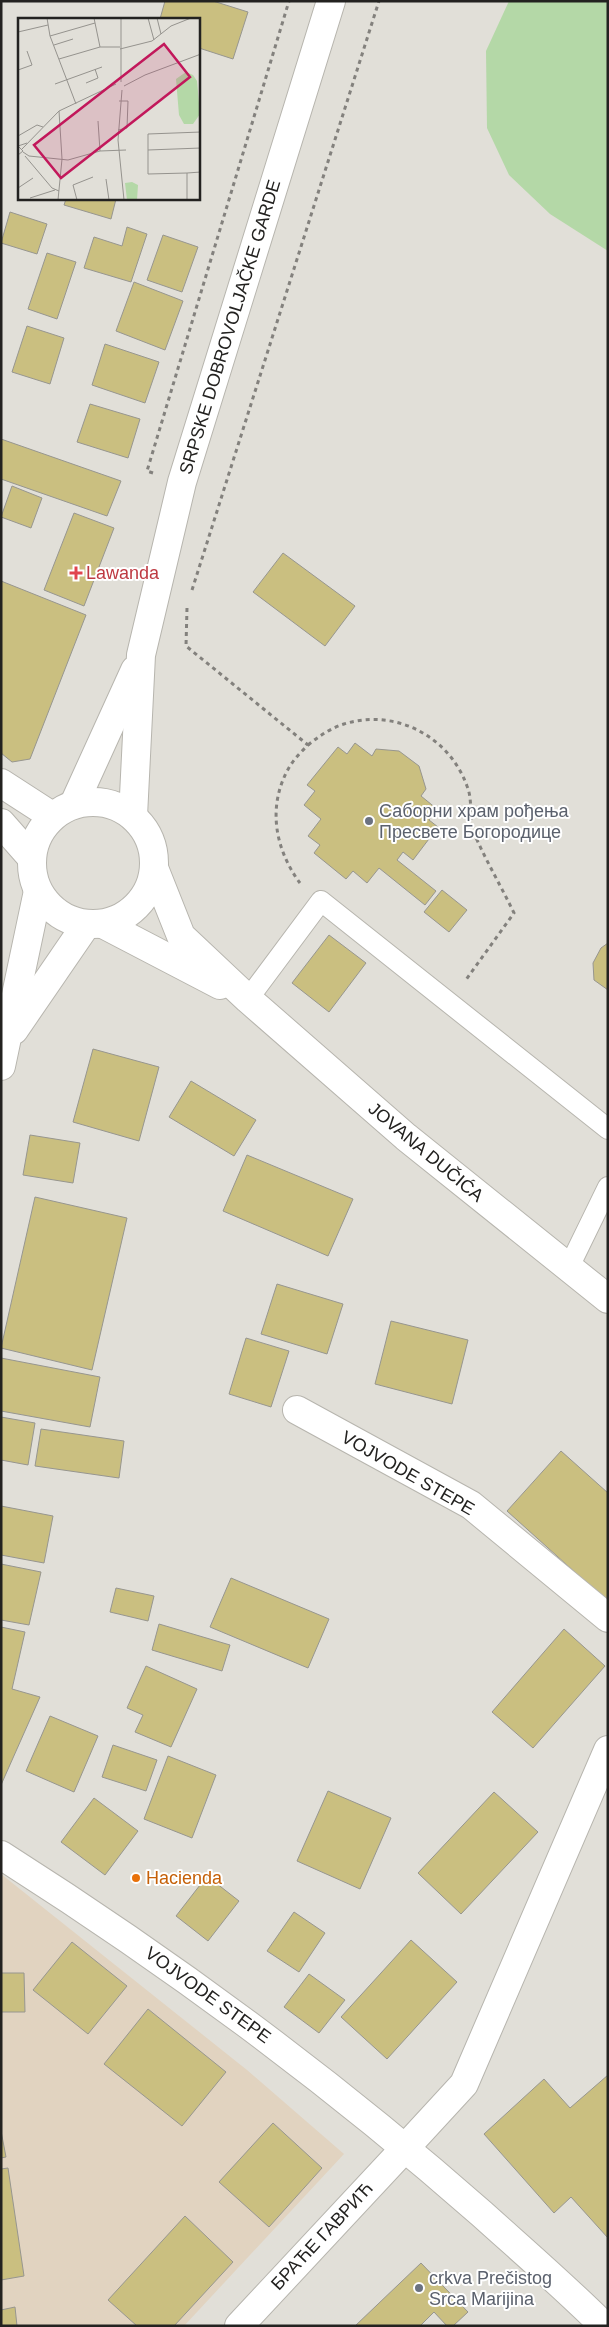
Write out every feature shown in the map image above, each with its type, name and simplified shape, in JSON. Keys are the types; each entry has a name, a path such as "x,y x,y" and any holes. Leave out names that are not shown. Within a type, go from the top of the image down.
{"main road":[{"name":"SRPSKE DOBROVOLJAČKE GARDE","path":"141,655 182,482 331,1"},
{"path":"141,655 63,810 38,835 31,857 33,881 46,904 57,914 71,921 94,924 248,999"},
{"path":"133,816 141,655"},
{"path":"1,783 63,810 90,801 105,802 120,807 133,816 144,829 152,844 154,868 181,936 248,999"},
{"path":"1,824 31,857"},
{"path":"4,1054 94,924 128,914 146,894 154,868"},
{"path":"4,1054 38,892"},
{"name":"JOVANA DUČIĆA","path":"248,999 406,1137 568,1269 608,1299"},
{"name":"VOJVODE STEPE","path":"297,1410 471,1505 608,1618"},
{"path":"406,2147 464,2084 608,1750"},
{"name":"VOJVODE STEPE","path":"1,1855 77,1903 190,1980 299,2062 406,2147 569,2291 604,2326"},
{"name":"БРАЋЕ ГАВРИЋ","path":"239,2326 406,2147"}],"lane":[{"path":"248,999 321,901 608,1128"},
{"path":"568,1269 608,1187"}],"path":[{"path":"182,482 147,471 289,1"},
{"path":"190,595 379,1"},
{"path":"187,604 186,646 308,745"},
{"path":"321,901 302,885 289,868 280,849 276,832 277,797 290,765 308,745 324,733 343,724 365,719 390,720 413,726 439,742 458,765 468,786 472,805 472,828 514,913 450,1003"}],"shaded area":[{"path":"1,1874 247,2070 344,2154 184,2326 1,2326"}],"green space":[{"path":"509,1 608,1 608,251 550,214 509,175 487,128 486,51"}],"building":[{"path":"165,1 213,1 248,12 233,59 200,48 200,18 160,18"},
{"path":"66,200 116,200 111,219 64,205"},
{"path":"10,212 47,224 37,254 1,243"},
{"path":"127,227 147,234 131,282 84,268 94,237 122,246"},
{"path":"163,235 198,247 182,292 147,280"},
{"path":"47,253 76,262 57,319 28,309"},
{"path":"134,282 183,301 165,350 116,331"},
{"path":"27,326 64,338 50,384 12,372"},
{"path":"105,344 159,362 145,403 92,385"},
{"path":"90,404 140,419 128,458 77,442"},
{"path":"1,439 121,481 107,516 1,479"},
{"path":"12,486 42,498 31,528 1,517"},
{"path":"74,513 114,528 84,606 44,590"},
{"path":"283,553 355,606 325,646 253,592"},
{"path":"1,581 86,615 30,759 12,762 1,753"},
{"path":"355,743 372,756 376,749 399,751 419,766 426,789 421,796 437,809 429,820 438,827 413,860 403,852 397,860 436,891 425,905 379,868 367,883 353,871 346,879 314,853 320,845 308,836 321,819 304,805 315,791 307,785 338,747 347,754"},
{"path":"442,890 467,910 449,932 424,912"},
{"path":"329,935 366,963 329,1012 292,983"},
{"path":"608,943 608,990 594,980 593,963 601,948"},
{"path":"93,1049 159,1067 139,1141 73,1122"},
{"path":"191,1081 256,1120 234,1156 169,1117"},
{"path":"30,1135 80,1143 73,1183 23,1175"},
{"path":"247,1155 353,1199 328,1256 223,1211"},
{"path":"35,1197 127,1218 92,1370 1,1348"},
{"path":"277,1284 343,1304 327,1354 261,1334"},
{"path":"391,1321 468,1340 452,1404 375,1384"},
{"path":"246,1338 289,1351 271,1407 229,1394"},
{"path":"1,1358 100,1377 90,1427 1,1411"},
{"path":"1,1417 35,1423 28,1465 1,1460"},
{"path":"41,1429 124,1441 119,1478 35,1466"},
{"path":"561,1451 608,1493 608,1602 507,1511"},
{"path":"1,1506 53,1516 44,1563 1,1555"},
{"path":"1,1564 41,1572 29,1625 1,1620"},
{"path":"231,1578 329,1619 308,1668 210,1627"},
{"path":"116,1588 154,1596 148,1621 110,1612"},
{"path":"159,1624 230,1645 222,1671 152,1650"},
{"path":"1,1627 25,1632 12,1689 40,1697 1,1785"},
{"path":"564,1629 605,1666 533,1748 492,1712"},
{"path":"146,1666 197,1689 171,1747 135,1732 143,1715 127,1708"},
{"path":"50,1716 98,1736 74,1792 26,1771"},
{"path":"113,1745 157,1760 146,1791 102,1777"},
{"path":"168,1756 216,1775 192,1838 144,1819"},
{"path":"328,1791 391,1818 360,1889 297,1861"},
{"path":"494,1792 538,1832 461,1914 418,1873"},
{"path":"94,1798 138,1831 105,1875 61,1842"},
{"path":"207,1876 239,1901 208,1941 176,1916"},
{"path":"294,1912 325,1933 299,1972 267,1951"},
{"path":"411,1940 457,1982 387,2059 341,2017"},
{"path":"72,1942 127,1986 88,2034 33,1990"},
{"path":"1,1973 24,1973 25,2012 1,2012"},
{"path":"309,1974 345,2000 319,2033 284,2007"},
{"path":"148,2009 226,2072 182,2126 104,2064"},
{"path":"608,2075 608,2238 571,2197 554,2213 484,2134 544,2079 570,2108"},
{"path":"273,2123 322,2168 269,2227 219,2182"},
{"path":"1,2131 6,2157 1,2158"},
{"path":"8,2168 24,2276 1,2280 1,2169"},
{"path":"185,2216 233,2262 174,2326 137,2326 108,2300"},
{"name":"crkva Prečistog Srca Marijina","path":"421,2263 468,2312 453,2326 447,2326 434,2312 420,2326 355,2326"},
{"path":"15,2307 17,2326 1,2326 1,2310"}],"place":[{"name":"Lawanda","path":"76,573"},
{"name":"Саборни храм рођења Пресвете Богородице","path":"369,821"},
{"name":"Hacienda","path":"136,1878"},
{"name":"crkva Prečistog Srca Marijina","path":"419,2288"}]}
